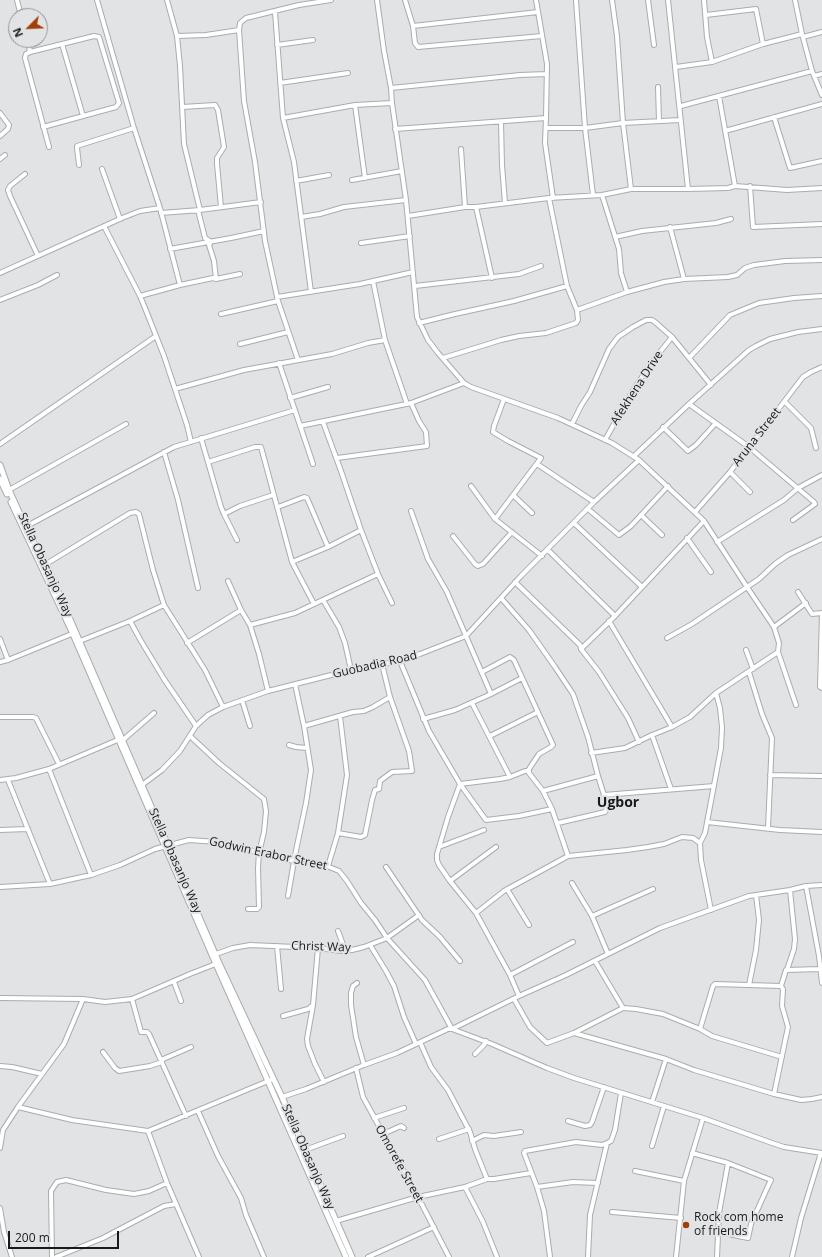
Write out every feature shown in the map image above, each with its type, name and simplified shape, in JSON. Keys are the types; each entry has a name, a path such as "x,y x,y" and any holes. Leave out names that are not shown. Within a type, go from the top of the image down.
{"street":[{"path":"97,0 134,128 160,208 180,285"},
{"path":"167,0 177,36 184,144 205,238 211,242"},
{"path":"298,360 278,299 264,230 256,162 244,101 239,30 240,23 246,18 299,5 331,0"},
{"path":"378,0 408,216 417,317 428,340 464,383 504,399 534,408 572,424 634,456 695,512 704,521 774,627 779,643 778,652 796,705"},
{"path":"405,0 413,26 415,43 418,47 542,36"},
{"path":"443,358 501,340 546,333 569,325 578,320 577,310 567,286 551,198 545,143 547,74 536,0"},
{"path":"576,0 585,128 593,195"},
{"path":"612,0 617,36 631,189"},
{"path":"648,0 654,44"},
{"path":"668,0 688,190"},
{"path":"704,0 707,37 712,62"},
{"path":"795,0 802,35 812,71 822,95"},
{"path":"706,15 756,10 763,44"},
{"path":"275,12 283,118 286,135 292,154 311,292"},
{"path":"413,26 538,12"},
{"path":"177,36 206,36 239,30"},
{"path":"676,67 712,62 763,44 822,32"},
{"path":"43,127 116,107 119,103 99,37 94,36 26,54 25,58 43,127 49,147"},
{"path":"277,45 313,40"},
{"path":"62,44 83,116"},
{"path":"29,48 30,52"},
{"path":"680,106 812,71"},
{"path":"280,83 348,73"},
{"path":"391,88 520,75 547,74"},
{"path":"814,76 822,74"},
{"path":"658,88 660,121"},
{"path":"719,96 735,186"},
{"path":"283,118 355,105 392,103"},
{"path":"725,131 822,104"},
{"path":"182,108 215,105 218,110 224,147 218,158 217,164 221,207"},
{"path":"355,105 365,178"},
{"path":"0,113 9,125 8,129 0,136"},
{"path":"774,117 790,168 822,161"},
{"path":"395,129 546,118"},
{"path":"546,128 585,128 624,123 680,120"},
{"path":"501,122 505,203"},
{"path":"79,165 77,148 80,144 134,128"},
{"path":"461,149 465,207"},
{"path":"0,159 5,155"},
{"path":"102,169 120,219"},
{"path":"352,180 402,171"},
{"path":"26,174 10,186 8,190 38,256"},
{"path":"296,181 329,175"},
{"path":"408,216 465,207 551,198 602,195 631,189 688,190 728,188 735,186 787,190 822,188"},
{"path":"750,186 753,226 822,224"},
{"path":"602,195 620,249 621,273 627,292"},
{"path":"301,217 320,214 344,207 406,200"},
{"path":"161,213 261,202"},
{"path":"476,207 492,278"},
{"path":"0,273 120,219 140,211 160,208"},
{"path":"615,237 642,231 716,223 731,219"},
{"path":"104,226 140,296 175,389 191,442"},
{"path":"670,227 684,278"},
{"path":"170,249 211,242 264,230"},
{"path":"361,242 410,236"},
{"path":"211,242 209,245 214,261 216,279"},
{"path":"577,310 627,292 664,282 684,278 728,277 737,275 745,268 754,265 785,261 822,260"},
{"path":"415,286 519,274 540,266"},
{"path":"221,314 278,299 413,272"},
{"path":"140,296 180,285 240,274"},
{"path":"0,300 38,285 57,275"},
{"path":"336,458 427,446 426,432 409,403 385,340 373,281"},
{"path":"419,323 514,301 567,286"},
{"path":"689,358 730,315 744,308 759,303 822,296"},
{"path":"572,424 590,392 609,349 618,337 632,327 646,320 652,320 655,322 672,338 711,385"},
{"path":"634,456 749,350 770,339 822,328"},
{"path":"240,344 288,332"},
{"path":"0,444 156,336"},
{"name":"Afekhena Drive","path":"605,440 632,392 652,362 672,338"},
{"path":"175,389 244,370 332,354 368,343 385,340"},
{"path":"279,363 313,464"},
{"name":"Aruna Street","path":"695,512 730,472 803,377 822,368"},
{"path":"300,426 409,403 464,383"},
{"path":"290,398 328,387"},
{"path":"495,519 541,458 493,432 504,399"},
{"path":"785,402 811,428 816,448"},
{"path":"689,404 749,447 816,504 793,520"},
{"path":"27,526 174,447 295,410"},
{"path":"323,422 361,530 378,574 392,603"},
{"path":"9,490 126,424"},
{"path":"664,427 688,451 696,445 715,424"},
{"path":"201,438 221,507 237,540"},
{"path":"208,462 255,447 261,447 292,562 314,604"},
{"path":"164,452 178,500 198,588"},
{"name":"Guobadia Road","path":"142,785 162,770 180,751 196,726 208,715 223,707 268,691 351,670 400,661 466,636 594,502 639,460"},
{"path":"537,464 594,502"},
{"name":"Stella Obasanjo Way","path":"0,465 9,490 27,526 30,538 46,564 74,633 80,641 121,740 142,785 144,795 216,954 217,964 270,1080 282,1097 336,1220 347,1256"},
{"path":"730,472 750,492"},
{"path":"717,542 784,500 798,488 822,475"},
{"path":"0,479 30,538 74,633 144,795"},
{"path":"471,486 495,519 542,556"},
{"path":"588,509 619,535 631,526 668,486"},
{"path":"224,514 240,506 274,495"},
{"path":"513,495 532,513"},
{"path":"278,507 304,497 307,498 328,547"},
{"path":"411,511 428,559 447,592 491,694"},
{"path":"46,564 130,513 136,512 139,514 153,570 164,605 205,670 223,707"},
{"path":"641,515 662,535"},
{"path":"581,648 615,616 641,586 704,521"},
{"path":"574,523 641,586"},
{"path":"292,562 328,547 361,530"},
{"path":"453,536 478,566 483,564 512,532"},
{"path":"687,538 711,572"},
{"path":"667,638 692,624 760,579 775,564 822,538"},
{"path":"548,550 615,616"},
{"path":"250,625 295,612 378,574"},
{"path":"228,581 241,610 250,625 268,691"},
{"path":"516,582 580,645 628,718 639,742"},
{"path":"798,592 812,614 822,613 820,687 822,688"},
{"path":"501,598 529,630 573,694 588,737 591,753 604,795 607,808 605,812 558,823"},
{"path":"323,600 339,627 345,643 351,670"},
{"path":"774,627 806,603"},
{"path":"80,641 130,621 164,605"},
{"path":"188,643 241,610"},
{"path":"130,621 164,680 196,726"},
{"path":"609,621 672,727"},
{"path":"0,662 74,633"},
{"path":"0,639 8,660"},
{"path":"746,650 762,714 772,738 768,828"},
{"path":"591,753 625,748 652,734 672,727 690,717 716,693 778,652"},
{"path":"482,672 511,657 514,660 553,745 539,754 529,771"},
{"path":"400,661 424,719 460,784 486,820 519,816 552,809"},
{"path":"338,834 361,837 365,835 372,800 375,790 379,789 380,780 392,772 412,770 408,751 390,697 382,664"},
{"path":"424,719 455,710 472,703 522,678"},
{"path":"288,896 311,770 295,684"},
{"path":"711,910 701,860 700,843 705,833 721,748 722,727 720,708 716,693"},
{"path":"304,726 364,711 390,697"},
{"path":"242,700 250,726"},
{"path":"472,703 510,777"},
{"path":"490,736 538,712"},
{"path":"0,780 8,780 49,769 121,740 154,713"},
{"path":"328,866 338,834 347,775 340,716"},
{"path":"0,717 36,718 59,764"},
{"path":"652,734 671,789"},
{"path":"190,736 219,763 264,799 266,811 258,868 259,907 257,909 248,909"},
{"path":"289,745 307,748"},
{"path":"49,769 92,875"},
{"path":"460,784 510,777 525,771 529,771"},
{"path":"529,771 543,791 552,809 568,856"},
{"path":"770,775 822,776"},
{"path":"543,791 598,776"},
{"path":"8,780 50,884"},
{"path":"460,784 448,817 437,854 437,860 450,881 476,913 510,975 519,996"},
{"path":"604,795 714,786"},
{"path":"707,822 780,830 822,832"},
{"path":"0,830 28,830"},
{"path":"439,847 484,830"},
{"path":"476,913 507,889 568,856 648,847 664,844 682,837 693,838 700,843"},
{"name":"Godwin Erabor Street","path":"0,886 50,884 92,875 120,865 155,849 189,840 217,842 259,853 322,864 339,871 387,938 425,980 452,1030"},
{"path":"0,998 83,999 105,1002 132,1000 190,974 217,964 167,846"},
{"path":"450,881 496,847"},
{"path":"386,866 419,915 440,937 460,962"},
{"path":"572,883 592,916 608,954"},
{"path":"452,1030 514,998 543,986 660,928 756,895 806,886 822,885"},
{"path":"806,886 822,983"},
{"path":"507,889 529,925"},
{"path":"592,916 653,889"},
{"path":"774,1094 788,1027 782,1006 783,989 781,986 794,948 795,939 790,890"},
{"path":"750,985 759,920 756,895"},
{"name":"Christ Way","path":"216,954 233,948 250,945 344,950 364,948 387,938 419,915"},
{"path":"338,931 344,950"},
{"path":"510,975 573,942"},
{"path":"370,945 394,986 404,1017 431,1067 448,1090 469,1129 472,1141 487,1179"},
{"path":"277,946 281,989"},
{"path":"318,948 313,1005 307,1039 315,1064 324,1082"},
{"path":"595,961 623,1008"},
{"path":"787,970 820,968"},
{"path":"174,982 181,1001"},
{"path":"357,983 353,986 351,993 351,1006 356,1037 364,1064"},
{"path":"700,1029 713,986 715,984 718,983 739,986 781,986"},
{"path":"514,998 530,1027 547,1043 574,1033 623,1008 663,1014 700,1029 712,1036 782,1057"},
{"path":"0,1148 2,1129 64,1044 83,999"},
{"path":"132,1000 141,1032 147,1032 149,1034 186,1116"},
{"path":"283,1016 308,1009 313,1005"},
{"path":"282,1097 324,1082 364,1064 397,1053 448,1028 486,1041 547,1068 703,1118 778,1145 822,1153 801,1218 792,1257"},
{"path":"574,1033 666,1059 694,1070 774,1094 801,1100 812,1100 822,1096"},
{"path":"475,1054 486,1041"},
{"path":"103,1052 119,1071 162,1061 191,1047"},
{"path":"652,1102 666,1059"},
{"path":"0,1066 12,1067 42,1074"},
{"name":"Omorefe Street","path":"356,1068 363,1097 434,1226 449,1257"},
{"path":"18,1107 72,1120 148,1131 270,1080 347,1256"},
{"path":"568,1121 585,1126 590,1125 604,1087"},
{"path":"550,1257 544,1211 537,1187 524,1153 526,1149 576,1142 602,1145 611,1141 615,1130 622,1093"},
{"path":"652,1146 664,1106"},
{"path":"374,1118 404,1108"},
{"path":"198,1111 218,1156 241,1198 246,1215 264,1257"},
{"path":"676,1257 684,1181 703,1118"},
{"path":"383,1134 401,1126 404,1128"},
{"path":"439,1139 469,1129"},
{"path":"148,1131 167,1183 197,1256"},
{"path":"472,1141 484,1135 494,1136 521,1132"},
{"path":"305,1150 343,1136"},
{"path":"588,1257 590,1215 607,1143"},
{"path":"692,1153 728,1163 771,1180 751,1224 748,1238 719,1232"},
{"path":"717,1257 719,1213 728,1163"},
{"path":"635,1171 684,1181"},
{"path":"336,1220 418,1197 465,1187 487,1179 532,1173"},
{"path":"52,1257 51,1191 57,1182 66,1180 123,1193 134,1194 159,1188 167,1183"},
{"path":"537,1187 574,1182 598,1183"},
{"path":"465,1187 483,1222 497,1257"},
{"path":"56,1257 103,1238 158,1208 176,1204"},
{"path":"0,1208 4,1232 12,1257"},
{"path":"612,1212 681,1218"},
{"path":"368,1257 434,1226"}],"place":[{"name":"Rock com home of friends","path":"686,1225"}],"district":[{"name":"Ugbor","path":"618,803"}]}
